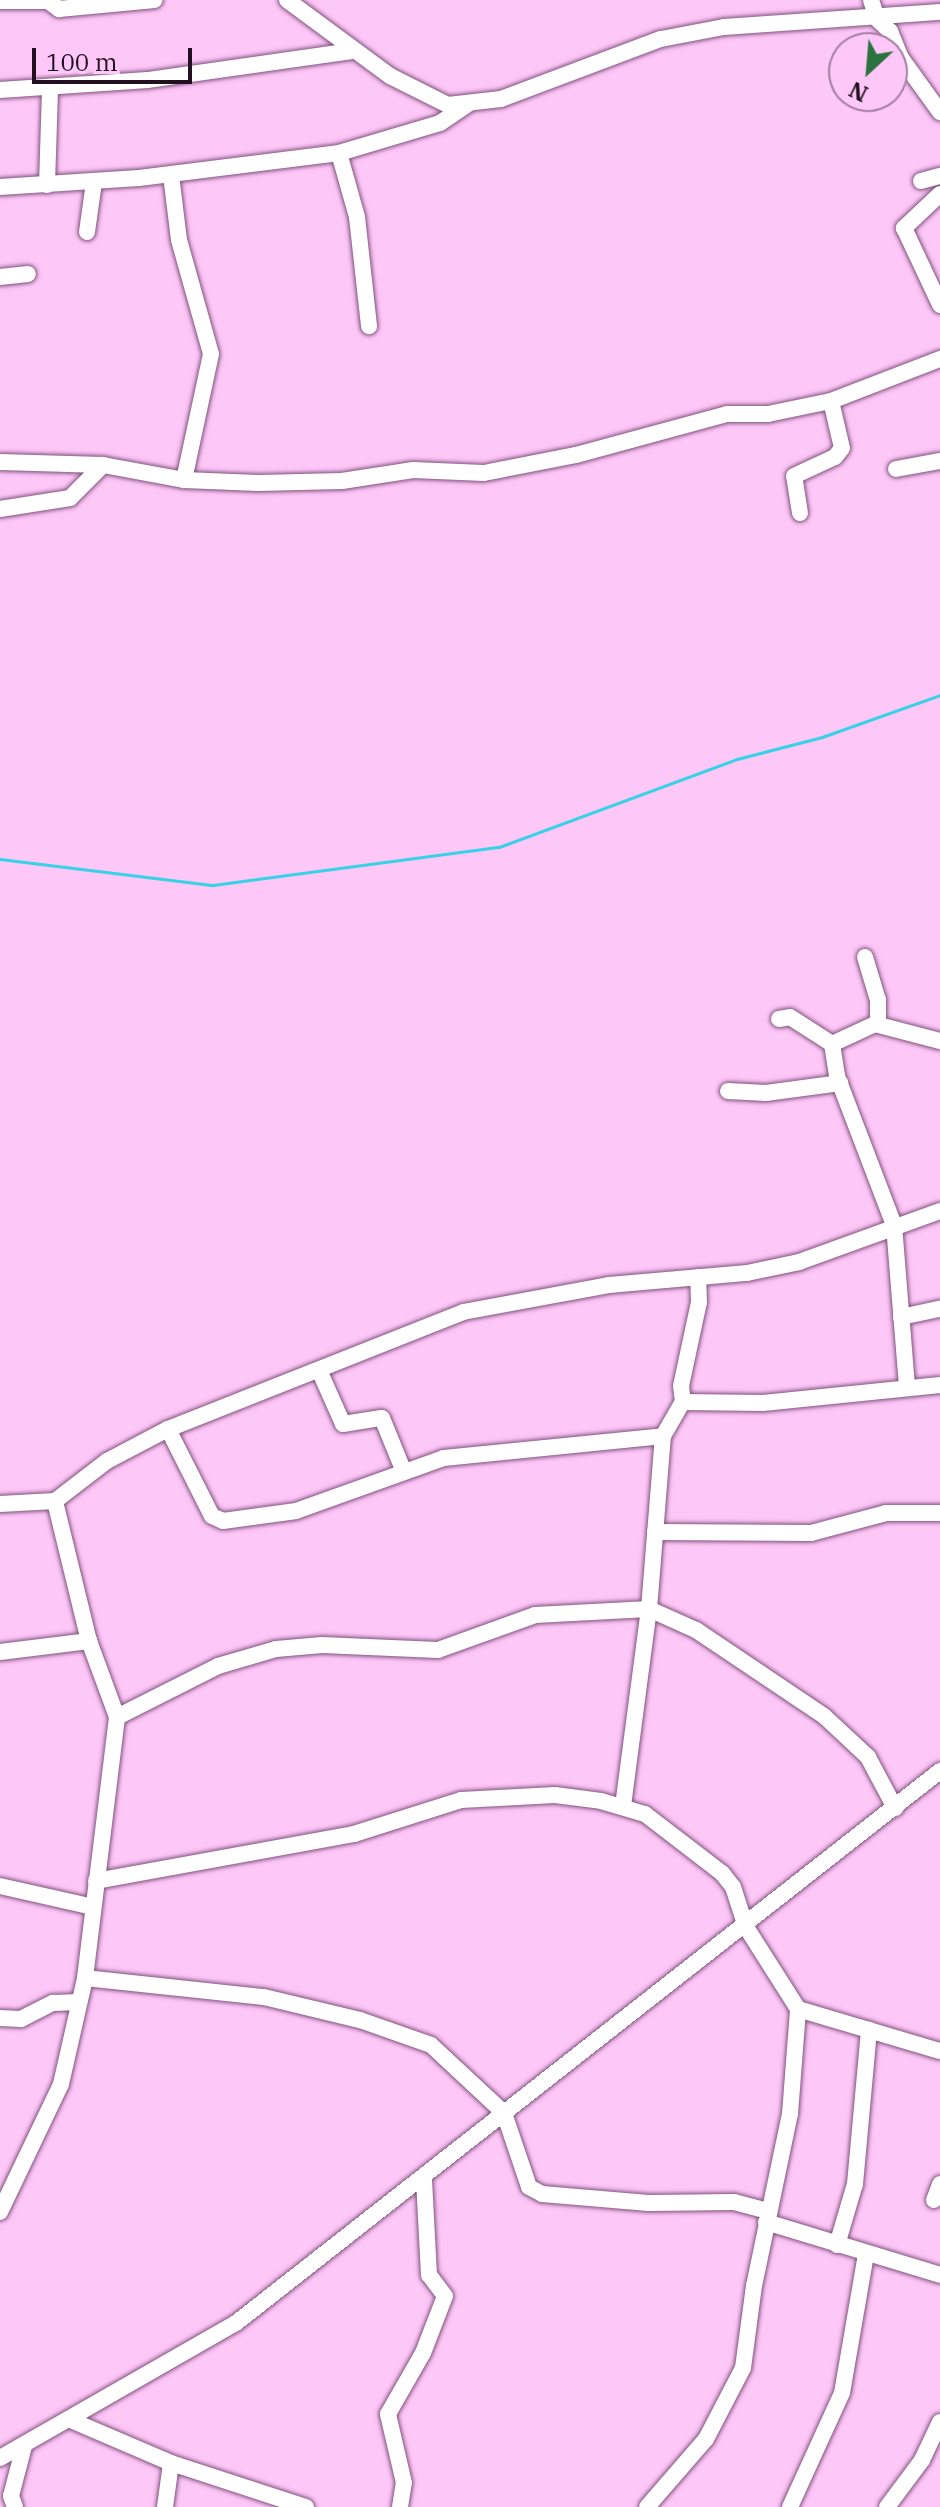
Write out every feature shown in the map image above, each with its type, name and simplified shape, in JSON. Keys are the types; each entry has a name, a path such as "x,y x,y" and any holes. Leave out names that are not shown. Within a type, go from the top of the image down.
{"street":[{"path":"0,1 48,1 59,9 155,0"},
{"path":"287,0 353,51 429,99 448,105 501,99 661,39 724,27 877,19 940,12"},
{"path":"871,0 877,19 890,31 901,58 940,112"},
{"path":"0,90 148,80 353,51"},
{"path":"47,185 50,87"},
{"path":"0,187 171,175 287,156 339,153 440,123 471,103"},
{"path":"339,153 357,217 369,326"},
{"path":"171,175 179,240 211,354 184,480"},
{"path":"921,181 940,176"},
{"path":"87,232 94,182"},
{"path":"940,194 904,228 940,305"},
{"path":"0,277 28,274"},
{"path":"0,462 103,465 184,480 258,483 342,481 413,470 484,473 576,455 727,414 768,414 831,401 940,359"},
{"path":"800,513 794,476 835,457 842,448 831,401"},
{"path":"896,469 940,461"},
{"path":"0,509 70,498 103,465"},
{"path":"865,957 878,1000 878,1024"},
{"path":"779,1019 790,1017 832,1044 840,1083 894,1225 907,1385"},
{"path":"832,1044 878,1024 940,1041"},
{"path":"728,1091 779,1092 840,1083"},
{"path":"0,1504 55,1501 107,1461 168,1429 463,1312 609,1285 698,1277 799,1262 894,1225 940,1211"},
{"path":"623,1806 649,1609 663,1436 683,1402 681,1386 699,1302 698,1277"},
{"path":"901,1317 940,1309"},
{"path":"319,1370 343,1424 382,1418 404,1472"},
{"path":"683,1402 763,1403 907,1385 940,1385"},
{"path":"168,1429 212,1516 223,1521 296,1511 444,1458 663,1436"},
{"path":"0,2212 55,2105 85,1978 117,1717 89,1641 55,1501"},
{"path":"655,1532 811,1533 886,1513 940,1513"},
{"path":"117,1717 218,1666 276,1649 322,1645 438,1650 535,1615 649,1609 696,1630 824,1716 868,1757 895,1808"},
{"path":"0,1652 89,1641"},
{"path":"0,2458 73,2421 236,2323 746,1927 940,1771"},
{"path":"96,1881 354,1834 461,1800 555,1795 623,1806 645,1814 706,1857 733,1887 746,1927 798,2009 790,2114 767,2216 743,2368 706,2439 647,2507"},
{"path":"0,1886 93,1907"},
{"path":"85,1978 264,1997 360,2020 431,2045 504,2113 529,2187 542,2194 649,2203 734,2202 837,2245 940,2275"},
{"path":"0,2018 21,2019 53,2003 79,2002"},
{"path":"798,2009 940,2051"},
{"path":"837,2245 855,2184 869,2030"},
{"path":"400,2507 404,2483 388,2414 423,2353 445,2296 429,2275 424,2179"},
{"path":"790,2507 842,2393 866,2254"},
{"path":"73,2421 171,2463 275,2501 306,2507"},
{"path":"887,2507 922,2460 940,2422"},
{"path":"15,2507 11,2496 24,2446"},
{"path":"165,2507 171,2463"}],"waterway":[{"path":"0,859 213,885 499,847 737,759 822,737 940,695"}]}
